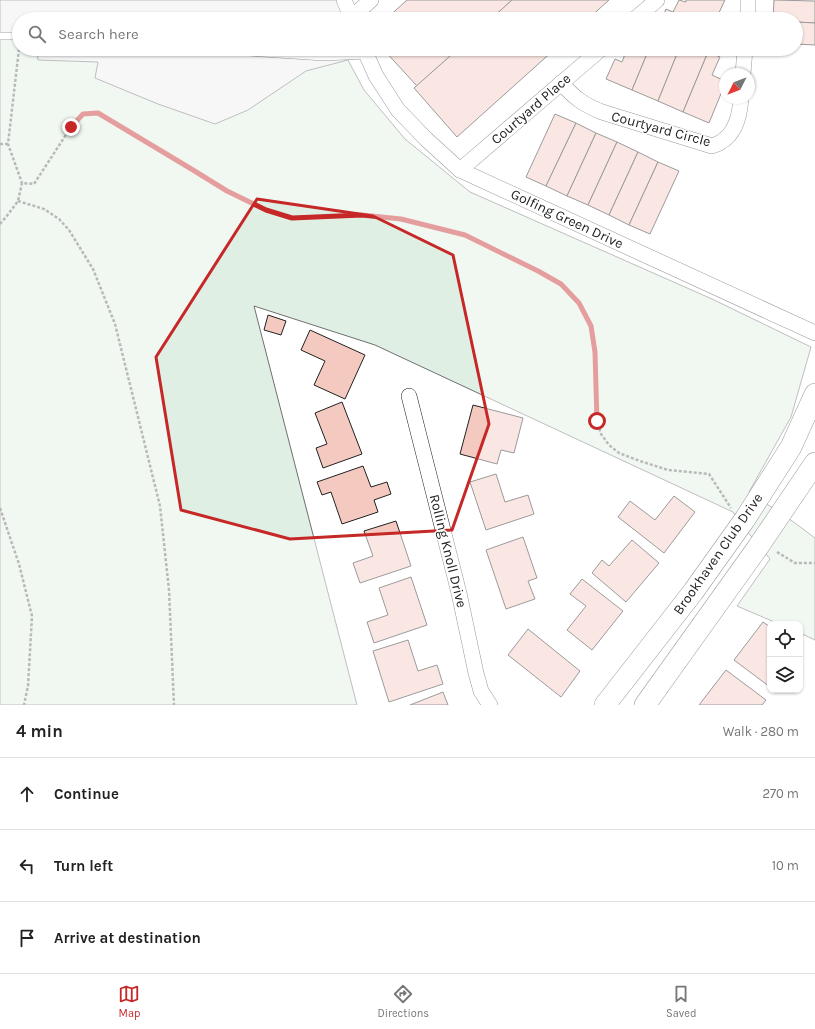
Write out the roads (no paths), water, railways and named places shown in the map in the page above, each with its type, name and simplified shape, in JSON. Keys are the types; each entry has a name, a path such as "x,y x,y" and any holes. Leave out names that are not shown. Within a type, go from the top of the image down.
{"main road":[{"name":"Brookhaven Club Drive","path":"605,705 692,592 741,524 791,447 815,394"},
{"name":"Brookhaven Club Drive","path":"645,705 760,545 815,463"}],"street":[{"path":"344,0 349,12"},
{"path":"358,12 371,0"},
{"path":"643,12 657,0"},
{"path":"748,0 748,12"},
{"name":"Golfing Green Drive","path":"368,56 376,76 398,110 426,139 460,170 815,333"},
{"name":"Courtyard Place","path":"460,170 593,56"},
{"path":"743,68 744,56"},
{"name":"Courtyard Circle","path":"561,83 577,99 595,110 712,146 720,143 730,134 737,123 741,104"},
{"name":"Rolling Knoll Drive","path":"409,396 459,593 476,673 481,691 490,705"}],"lane":[{"path":"0,36 12,36"},
{"path":"309,56 332,56"}]}
